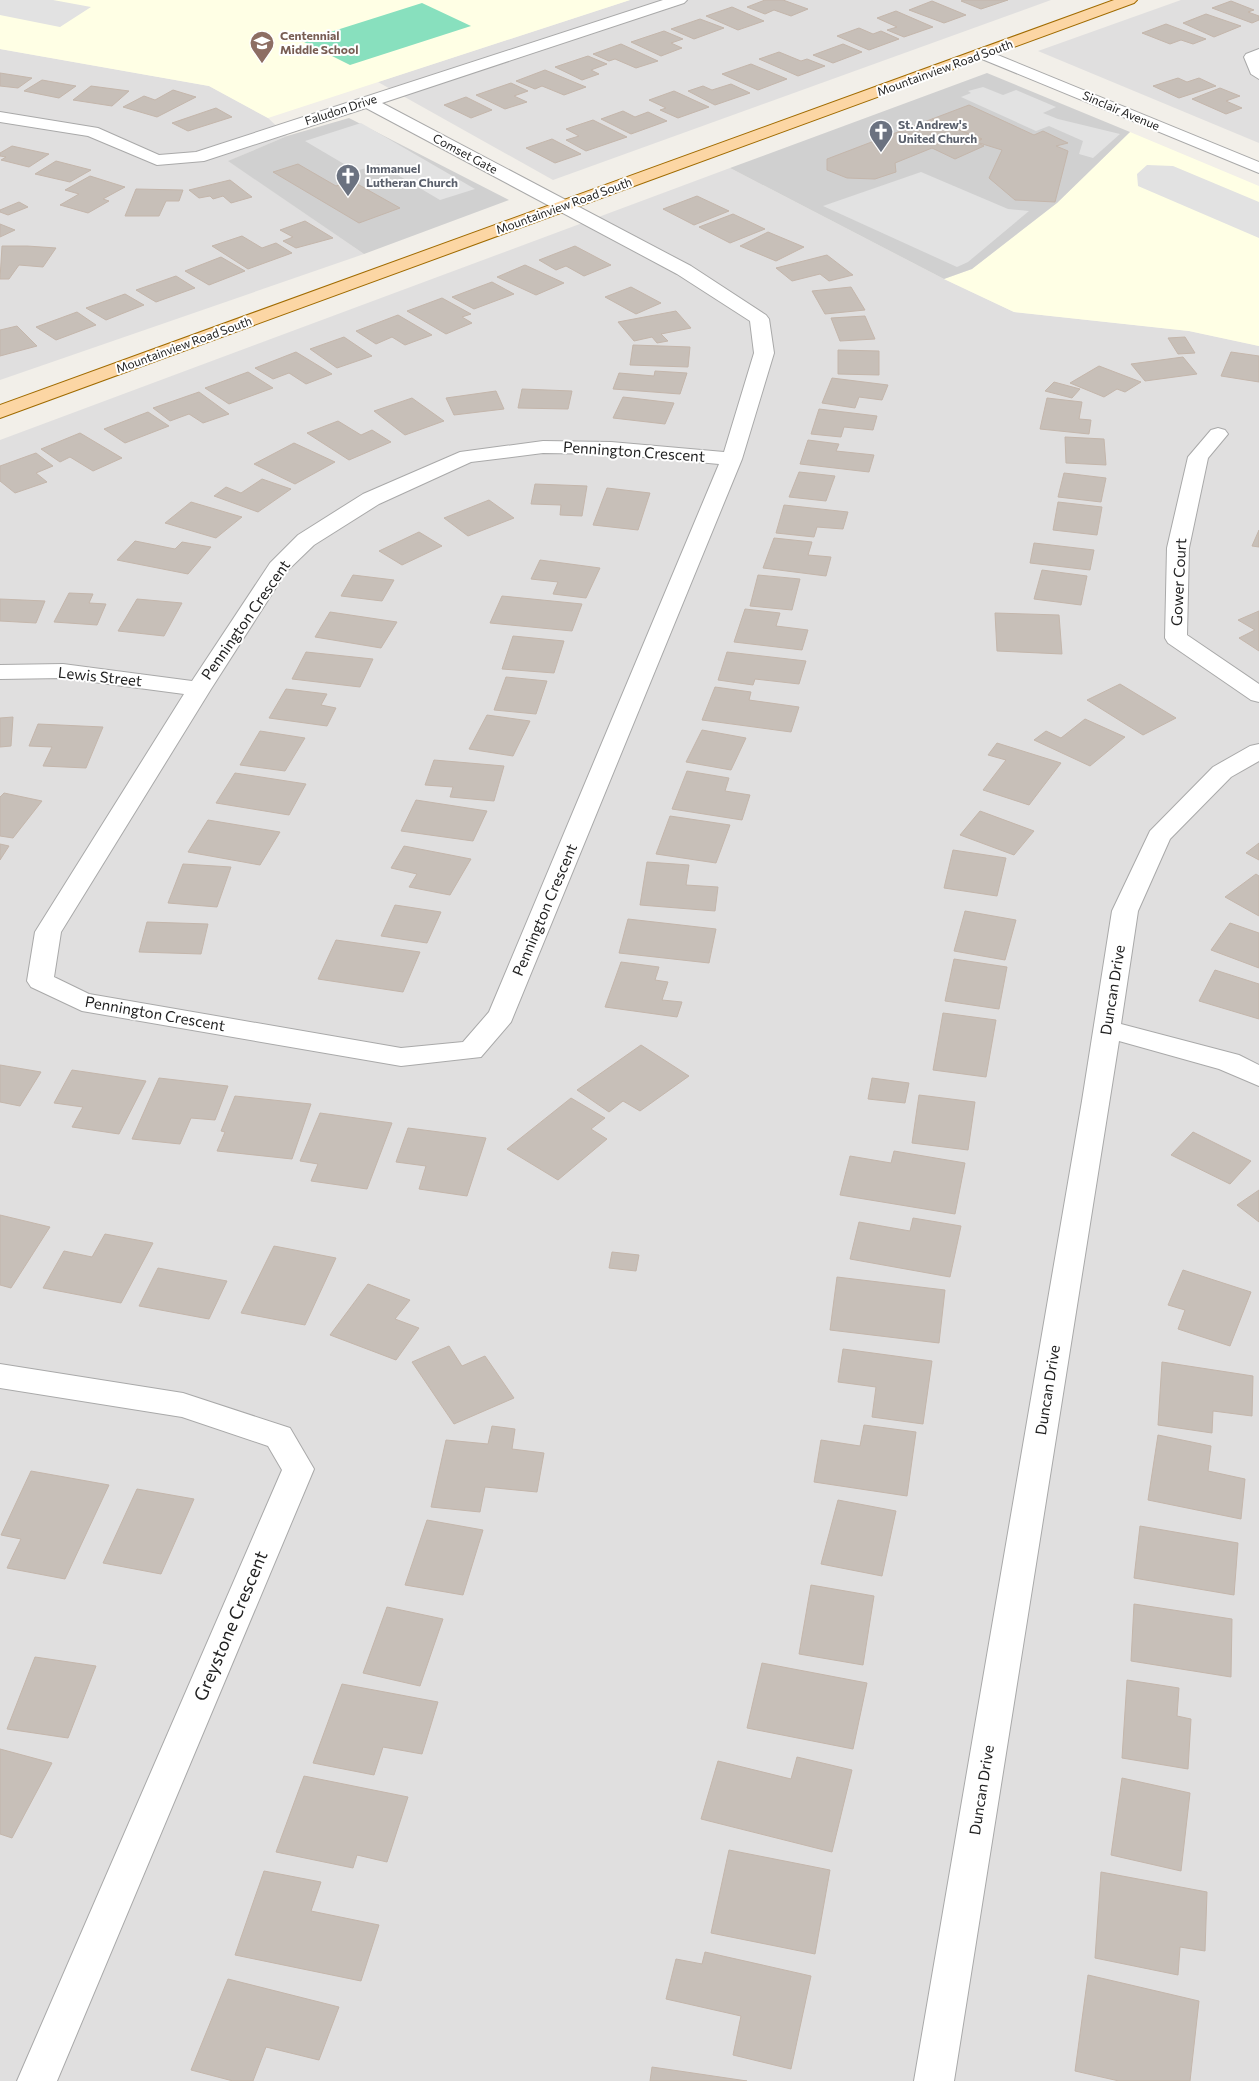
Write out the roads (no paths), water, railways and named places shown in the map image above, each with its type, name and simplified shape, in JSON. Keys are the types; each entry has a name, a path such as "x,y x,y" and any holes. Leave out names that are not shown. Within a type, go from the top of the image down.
{"main road":[{"name":"Mountainview Road South","path":"0,412 1129,0"}],"street":[{"name":"Faludon Drive","path":"0,117 92,132 157,160 198,157 679,0"},
{"name":"Sinclair Avenue","path":"983,54 1259,168"},
{"path":"1259,54 1252,57 1259,74"},
{"name":"Comset Gate","path":"368,102 563,207"},
{"name":"Pennington Crescent","path":"563,207 684,270 759,319 764,353 732,459 501,1016 471,1050 401,1057 82,1002 40,981 48,932 199,689 278,568 306,540 371,499 467,456 543,447 601,447 732,459"},
{"name":"Gower Court","path":"1218,434 1198,457 1178,548 1176,638 1259,694"},
{"name":"Lewis Street","path":"0,672 63,671 199,689"},
{"name":"Duncan Drive","path":"934,2081 1125,911 1159,836 1222,772 1259,751"},
{"path":"1107,1029 1229,1062 1259,1076"},
{"name":"Greystone Crescent","path":"0,1376 183,1405 280,1437 298,1469 37,2081"}],"place":[{"name":"Centennial Middle School","path":"262,64"},
{"name":"St. Andrew's United Church","path":"881,153"},
{"name":"Immanuel Lutheran Church","path":"348,197"}]}
